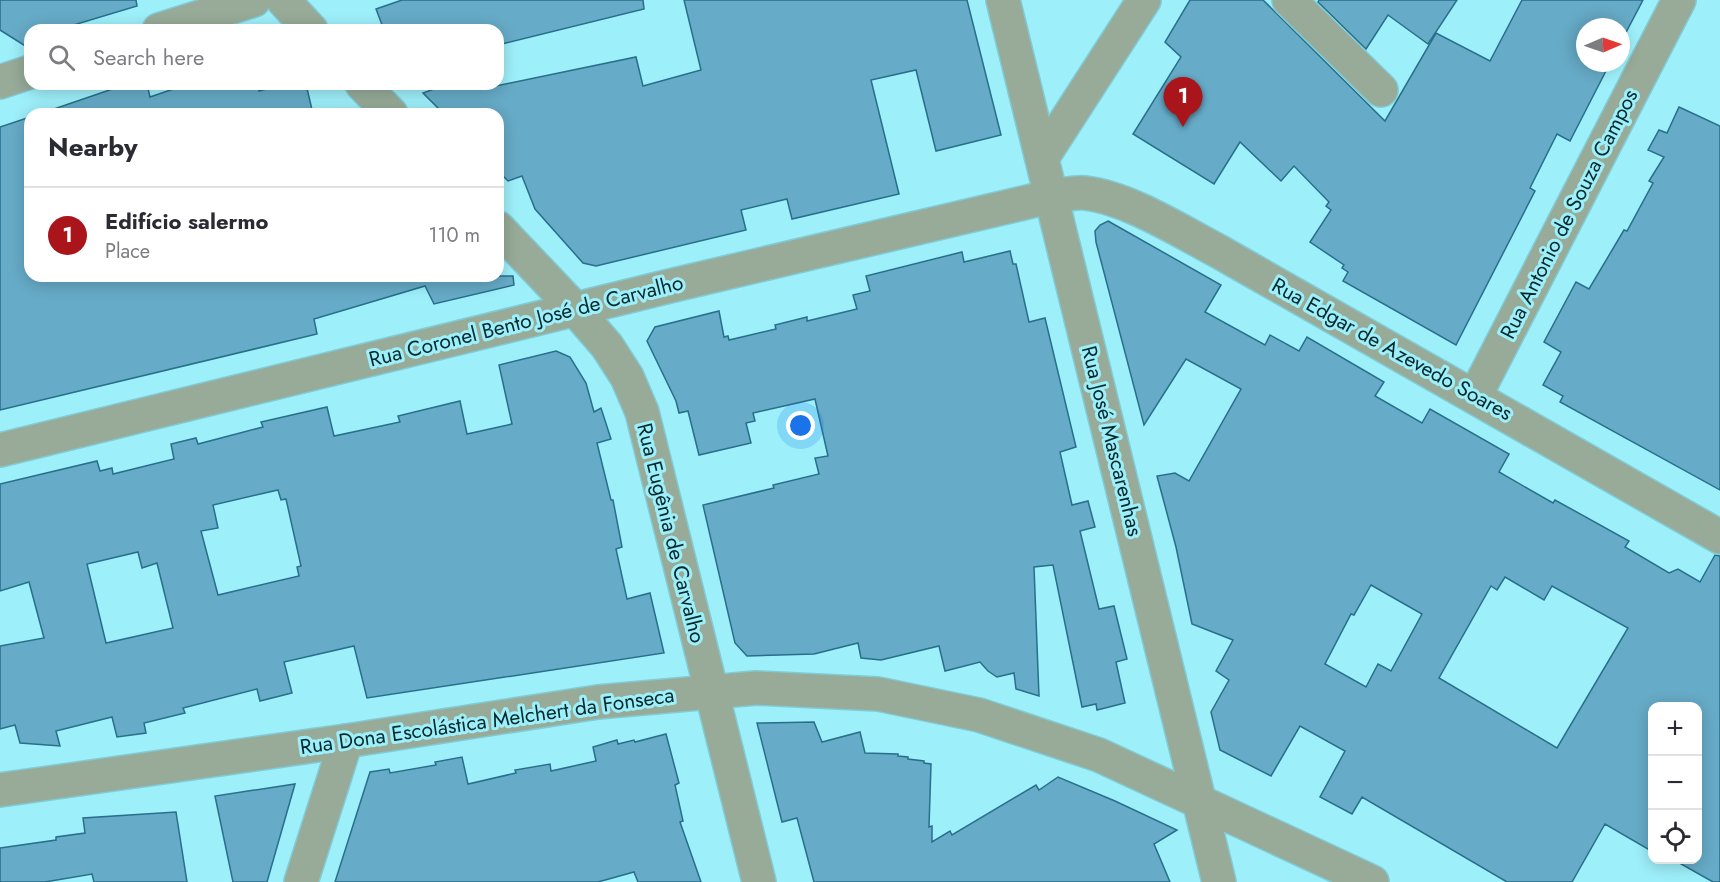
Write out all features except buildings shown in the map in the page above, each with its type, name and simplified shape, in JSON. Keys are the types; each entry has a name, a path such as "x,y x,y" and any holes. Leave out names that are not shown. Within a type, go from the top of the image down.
{"street":[{"path":"178,24 254,0"},
{"path":"283,0 305,24"},
{"name":"Rua José Mascarenhas","path":"1004,0 1219,882"},
{"path":"1042,158 1144,0"},
{"path":"1289,0 1381,90"},
{"name":"Rua Antonio de Souza Campos","path":"1475,396 1680,0"},
{"path":"0,82 24,74"},
{"path":"368,90 385,108"},
{"name":"Rua Edgar de Azevedo Soares","path":"1053,196 1084,193 1112,199 1152,217 1218,251 1720,537"},
{"name":"Rua Coronel Bento José de Carvalho","path":"0,450 575,309 1053,196"},
{"name":"Rua Eugênia de Carvalho","path":"504,234 607,346 627,377 642,412 759,882"},
{"name":"Rua Dona Escolástica Melchert da Fonseca","path":"3,788 346,741 598,702 756,688 878,694 979,716 1099,755 1372,882"},
{"path":"301,882 346,741"}],"place":[{"name":"Edifício salermo","path":"1183,127"}]}
